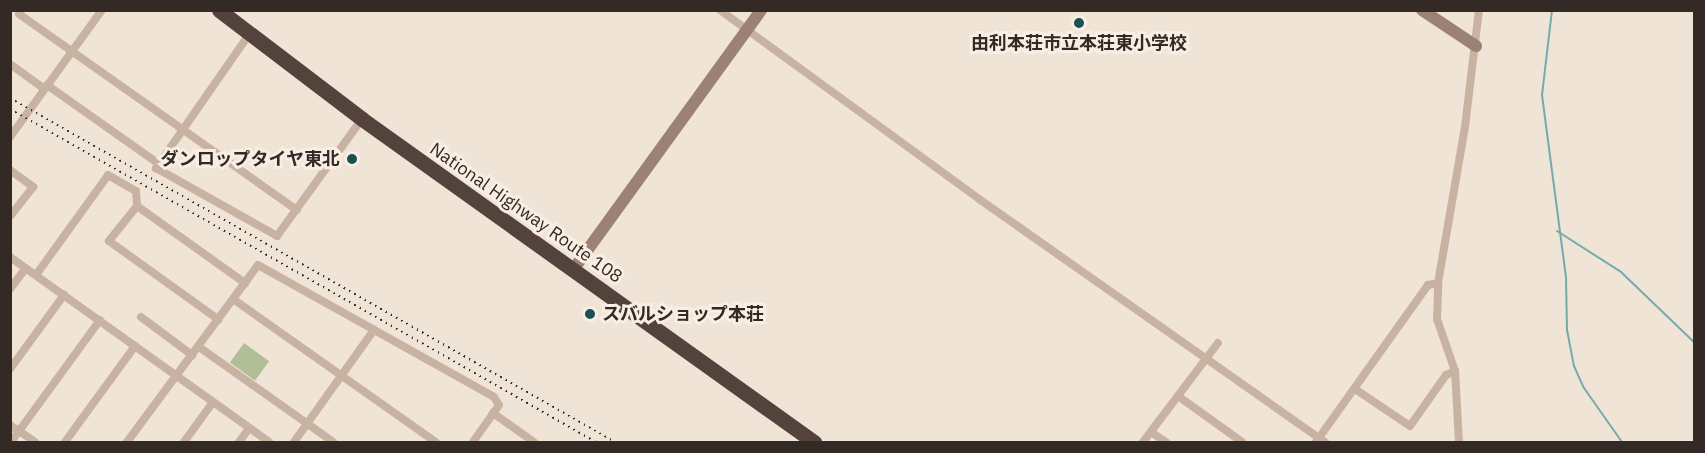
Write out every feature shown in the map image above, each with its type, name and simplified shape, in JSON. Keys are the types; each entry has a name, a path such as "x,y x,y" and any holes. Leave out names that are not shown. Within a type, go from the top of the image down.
{"highway":[{"name":"National Highway Route 108","path":"219,10 362,119 814,442"}],"street":[{"path":"10,137 102,10"},
{"path":"720,10 1320,441 1428,285 1438,284"},
{"path":"573,270 761,10"},
{"path":"1422,10 1476,46"},
{"path":"1459,442 1455,371 1440,332 1437,307 1438,284 1476,46 1479,10"},
{"path":"19,14 297,210"},
{"path":"250,33 156,168 277,236 362,119"},
{"path":"10,64 159,164"},
{"path":"10,170 33,187 10,216"},
{"path":"36,275 108,175 136,191 137,206 109,241 219,320"},
{"path":"137,206 244,283"},
{"path":"10,257 269,442"},
{"path":"128,442 258,265 494,397 499,405 473,442"},
{"path":"10,289 26,268"},
{"path":"10,369 64,295"},
{"path":"233,299 436,442"},
{"path":"1418,300 1437,307"},
{"path":"141,317 192,355"},
{"path":"11,442 100,320"},
{"path":"294,442 374,330"},
{"path":"1143,442 1218,343"},
{"path":"65,442 135,346"},
{"path":"199,347 333,442"},
{"path":"1355,389 1410,426 1446,375 1455,371"},
{"path":"1178,396 1238,441"},
{"path":"184,442 213,402"},
{"path":"493,413 534,442"},
{"path":"10,425 35,442"},
{"path":"239,442 249,428"},
{"path":"1151,432 1166,442"}],"green space":[{"path":"244,343 269,361 255,381 230,362"}],"waterway":[{"path":"1552,10 1542,95 1566,277 1567,330 1574,366 1584,388 1622,442"},
{"path":"1557,231 1621,272 1694,342"}],"railway":[{"path":"10,98 615,442"},
{"path":"10,109 596,442"}],"place":[{"name":"由利本荘市立本荘東小学校","path":"1079,23"},
{"name":"ダンロップタイヤ東北","path":"352,159"},
{"name":"スバルショップ本荘","path":"590,314"}]}
